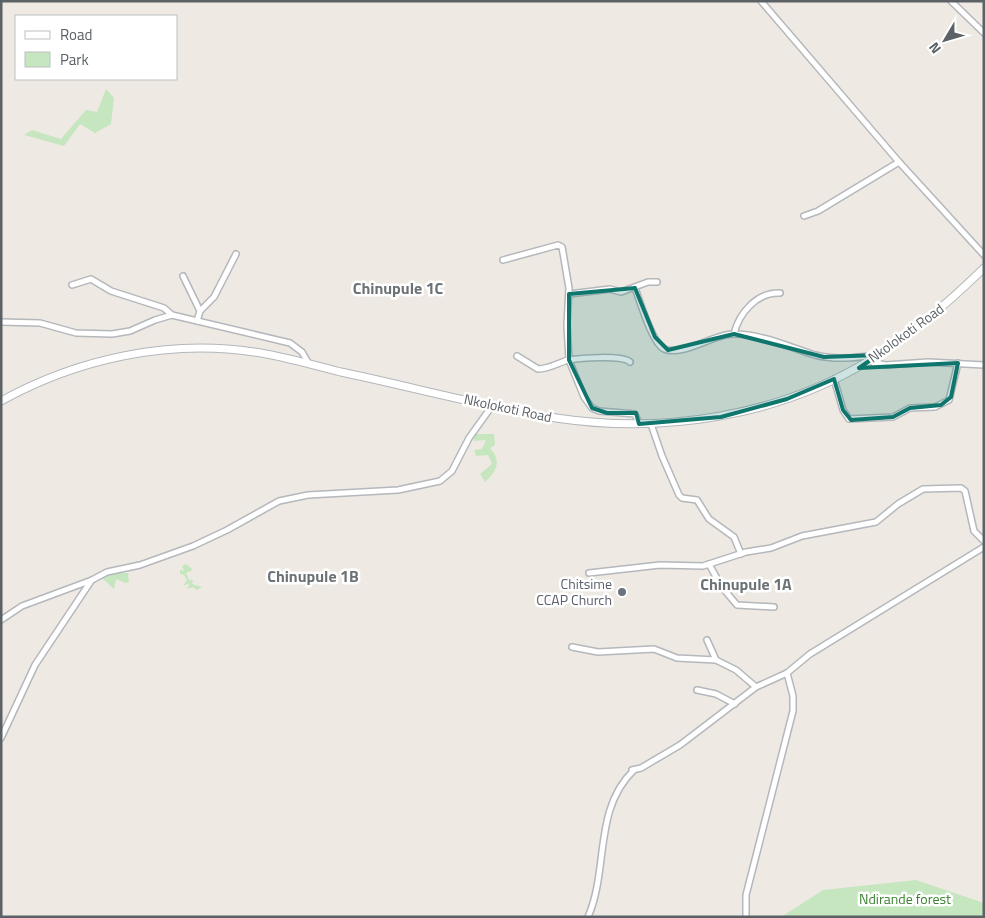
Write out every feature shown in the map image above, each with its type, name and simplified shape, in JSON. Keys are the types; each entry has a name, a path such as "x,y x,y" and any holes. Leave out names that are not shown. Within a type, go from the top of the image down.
{"main road":[{"name":"Nkolokoti Road","path":"1,400 26,387 82,365 127,355 162,350 229,349 255,352 492,406 578,421 651,424 721,416 763,407 834,379 869,361 937,312 984,268"}],"street":[{"path":"761,1 899,162 984,255"},
{"path":"951,1 984,33"},
{"path":"804,216 818,211 899,162"},
{"path":"503,260 560,245 569,294 566,325 570,360 584,397 592,408 607,413 634,413 640,424"},
{"path":"197,321 200,311 214,297 236,254"},
{"path":"183,276 200,311"},
{"path":"72,285 91,279 111,291 164,308 172,315 290,343 302,352 309,364"},
{"path":"569,294 610,289 621,292 648,282 657,282"},
{"path":"635,288 650,325 662,348 671,350 687,348 734,334 783,343 824,357 845,358 878,355"},
{"path":"734,334 740,317 755,301 766,295 780,293"},
{"path":"1,322 40,323 76,333 112,334 130,331 172,315"},
{"path":"518,356 538,369 570,360 620,358 630,362"},
{"path":"869,361 885,365 928,362 984,365"},
{"path":"834,379 843,410 849,419 893,417 910,408 934,407 949,400 958,363"},
{"path":"1,620 22,606 92,580 107,572 140,565 193,546 227,530 269,505 286,498 398,490 440,481 452,471 469,438 492,406"},
{"path":"651,424 662,456 679,495 682,498 697,500 713,522 734,537 741,554"},
{"path":"589,574 638,566 709,564 741,554 771,548 802,536 876,522 907,498 924,489 936,487 962,488 966,491 974,531 977,536 984,540"},
{"path":"588,917 597,896 604,834 614,796 633,770 680,745 756,687 787,673 810,654 984,547"},
{"path":"709,564 721,586 737,605 774,608"},
{"path":"1,738 35,665 92,580"},
{"path":"707,640 716,660"},
{"path":"572,647 598,652 654,649 677,658 716,660 736,670 756,687"},
{"path":"746,917 746,894 793,712 793,696 787,673"},
{"path":"697,690 716,694 734,704"}],"highlighted area":[{"path":"635,288 655,337 668,350 734,334 824,357 878,355 859,368 958,363 951,397 941,405 910,408 893,417 851,420 843,410 834,379 787,399 721,417 639,424 636,413 607,413 592,408 569,360 569,294"}],"green space":[{"path":"106,89 114,98 111,124 95,133 80,124 64,146 24,135 32,130 61,139 86,110 97,112"},
{"path":"473,434 494,434 495,445 490,448 496,457 497,466 493,474 485,482 480,474 492,464 488,455 476,456 474,450 482,449 486,440 474,441"},
{"path":"186,564 193,570 186,573 189,580 193,580 192,584 202,587 197,590 193,587 187,589 190,583 183,586 187,580 184,575 180,574 180,570 184,571 182,566"},
{"path":"116,570 118,573 128,573 129,582 125,583 116,579 114,589 101,577"},
{"name":"Ndirande forest","path":"916,880 984,903 984,917 781,917 823,890"}],"place":[{"name":"Chitsime CCAP Church","path":"622,592"}],"district":[{"name":"Chinupule 1C","path":"398,288"},
{"name":"Chinupule 1B","path":"313,576"},
{"name":"Chinupule 1A","path":"746,584"}]}
